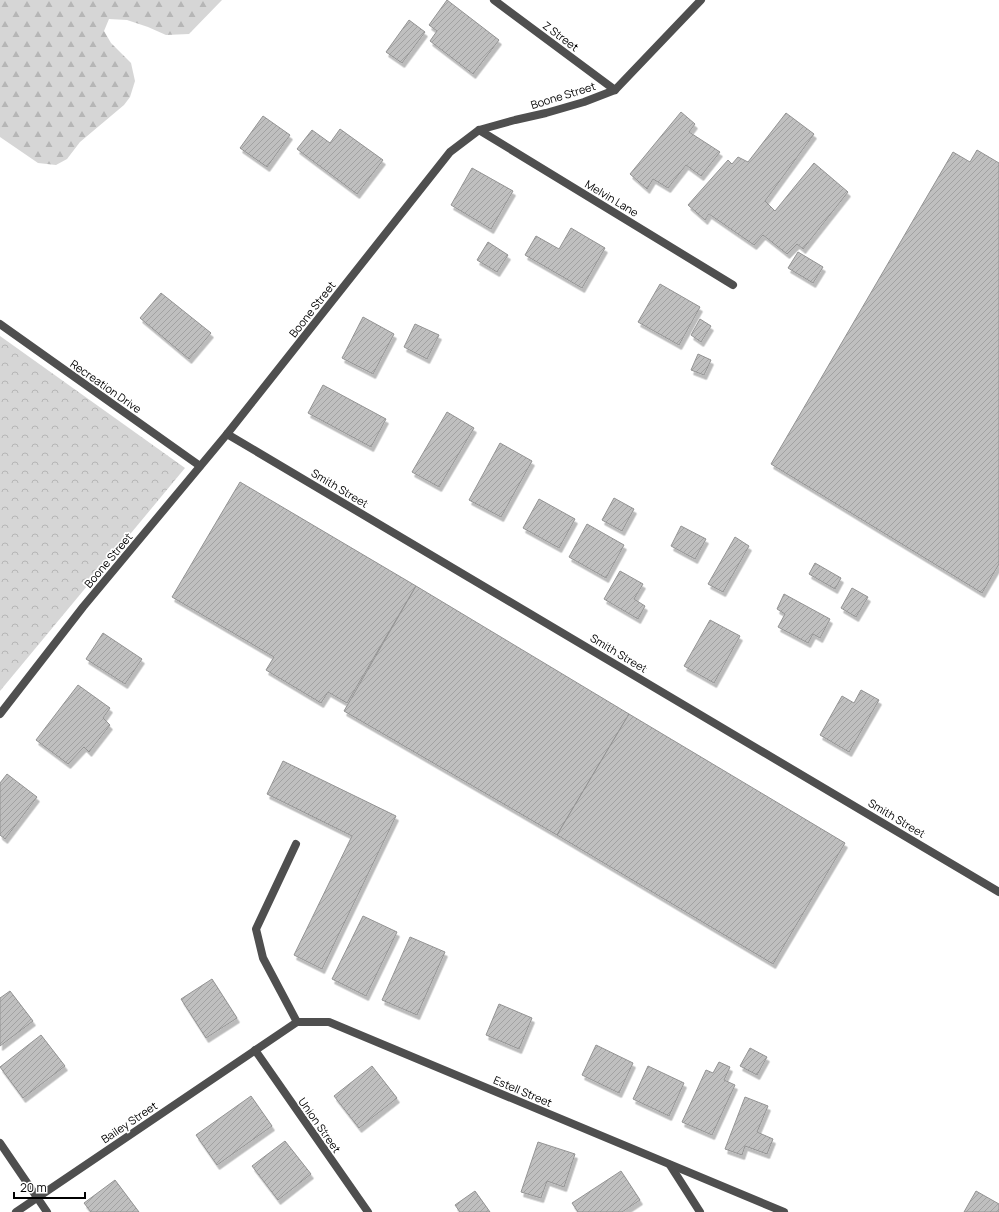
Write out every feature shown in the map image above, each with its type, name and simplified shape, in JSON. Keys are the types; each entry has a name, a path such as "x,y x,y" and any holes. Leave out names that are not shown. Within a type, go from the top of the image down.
{"street":[{"name":"Z Street","path":"494,0 615,90"},
{"name":"Boone Street","path":"0,714 83,606 227,434 450,152 479,130 584,102 615,90 701,0"},
{"name":"Melvin Lane","path":"479,130 733,285"},
{"name":"Recreation Drive","path":"0,324 200,466"},
{"name":"Smith Street","path":"227,434 999,892"},
{"path":"255,1050 296,1022 263,958 256,929 296,844"},
{"name":"Estell Street","path":"296,1022 328,1022 784,1212"},
{"name":"Bailey Street","path":"16,1212 255,1050"},
{"name":"Union Street","path":"255,1050 368,1212"},
{"path":"0,1143 48,1212"},
{"path":"670,1165 700,1212"}],"green space":[{"path":"0,0 222,0 189,34 166,35 127,20 109,19 104,31 111,43 131,63 135,81 130,97 124,105 80,142 67,159 56,165 38,163 0,137"},
{"path":"0,336 185,468 0,691"}],"building":[{"path":"447,0 499,40 473,74 430,41 437,31 429,25"},
{"path":"409,20 425,32 402,63 386,52"},
{"path":"681,112 695,124 689,132 720,152 701,176 686,165 668,188 653,179 647,189 630,174"},
{"path":"786,113 814,134 765,201 775,211 814,163 848,192 803,249 797,244 787,254 763,235 754,245 709,214 705,220 688,205 728,160 732,164 738,157 748,162"},
{"path":"263,116 290,135 267,167 240,148"},
{"path":"340,129 383,160 357,194 297,149 312,130 330,143"},
{"path":"977,150 999,163 999,564 982,593 771,464 953,152 970,162"},
{"path":"472,168 513,191 491,229 451,205"},
{"path":"571,228 605,248 582,288 525,255 536,236 559,249"},
{"path":"488,242 508,255 497,272 477,260"},
{"path":"798,252 823,267 813,283 788,268"},
{"path":"660,284 700,307 679,345 638,322"},
{"path":"161,293 211,333 189,359 140,318"},
{"path":"363,317 394,334 373,374 342,358"},
{"path":"700,319 711,326 701,342 691,335"},
{"path":"415,324 439,335 427,359 404,347"},
{"path":"698,354 711,360 704,375 691,370"},
{"path":"323,385 386,419 371,447 308,413"},
{"path":"447,412 474,428 439,487 412,472"},
{"path":"500,443 532,461 501,517 469,500"},
{"path":"240,482 416,586 347,703 328,692 321,703 266,670 274,657 172,597"},
{"path":"614,498 634,509 622,531 602,520"},
{"path":"539,499 575,519 559,548 523,528"},
{"path":"587,524 624,545 606,578 569,557"},
{"path":"681,526 706,539 695,559 671,546"},
{"path":"735,537 749,546 723,592 708,584"},
{"path":"815,563 841,578 835,589 809,574"},
{"path":"620,571 643,584 634,599 645,606 638,619 604,599"},
{"path":"416,586 629,714 557,835 344,711"},
{"path":"852,588 868,597 856,617 841,608"},
{"path":"784,594 830,619 820,638 813,634 808,643 778,627 785,614 777,609"},
{"path":"710,620 740,636 714,683 684,666"},
{"path":"103,633 142,659 125,684 86,659"},
{"path":"78,685 110,708 103,718 110,725 89,752 84,747 68,764 36,740"},
{"path":"861,690 879,700 849,752 820,735 842,696 854,703"},
{"path":"629,714 845,843 773,964 557,835"},
{"path":"283,761 396,816 322,969 294,955 352,836 267,794"},
{"path":"7,774 37,797 5,839 0,835 0,783"},
{"path":"363,916 397,932 366,996 332,979"},
{"path":"410,937 445,952 417,1015 382,1000"},
{"path":"212,979 237,1018 206,1038 181,999"},
{"path":"10,991 33,1021 0,1046 0,998"},
{"path":"499,1004 532,1018 519,1049 486,1035"},
{"path":"41,1035 65,1066 23,1098 0,1067"},
{"path":"596,1045 633,1063 619,1093 582,1075"},
{"path":"750,1048 767,1057 757,1075 740,1066"},
{"path":"719,1062 730,1067 724,1080 735,1085 712,1135 682,1122 706,1070 713,1073"},
{"path":"372,1066 397,1098 359,1128 334,1096"},
{"path":"648,1066 684,1083 669,1116 633,1099"},
{"path":"251,1096 272,1126 217,1165 196,1135"},
{"path":"745,1097 768,1106 757,1132 773,1139 767,1154 745,1146 742,1155 725,1149"},
{"path":"285,1141 311,1174 278,1200 252,1166"},
{"path":"538,1142 575,1154 564,1187 547,1181 541,1198 521,1192"},
{"path":"621,1171 640,1200 622,1212 578,1212 572,1203"},
{"path":"115,1180 139,1212 91,1212 84,1203"},
{"path":"475,1191 490,1212 460,1212 455,1205"},
{"path":"976,1191 999,1204 999,1212 964,1212"}]}
